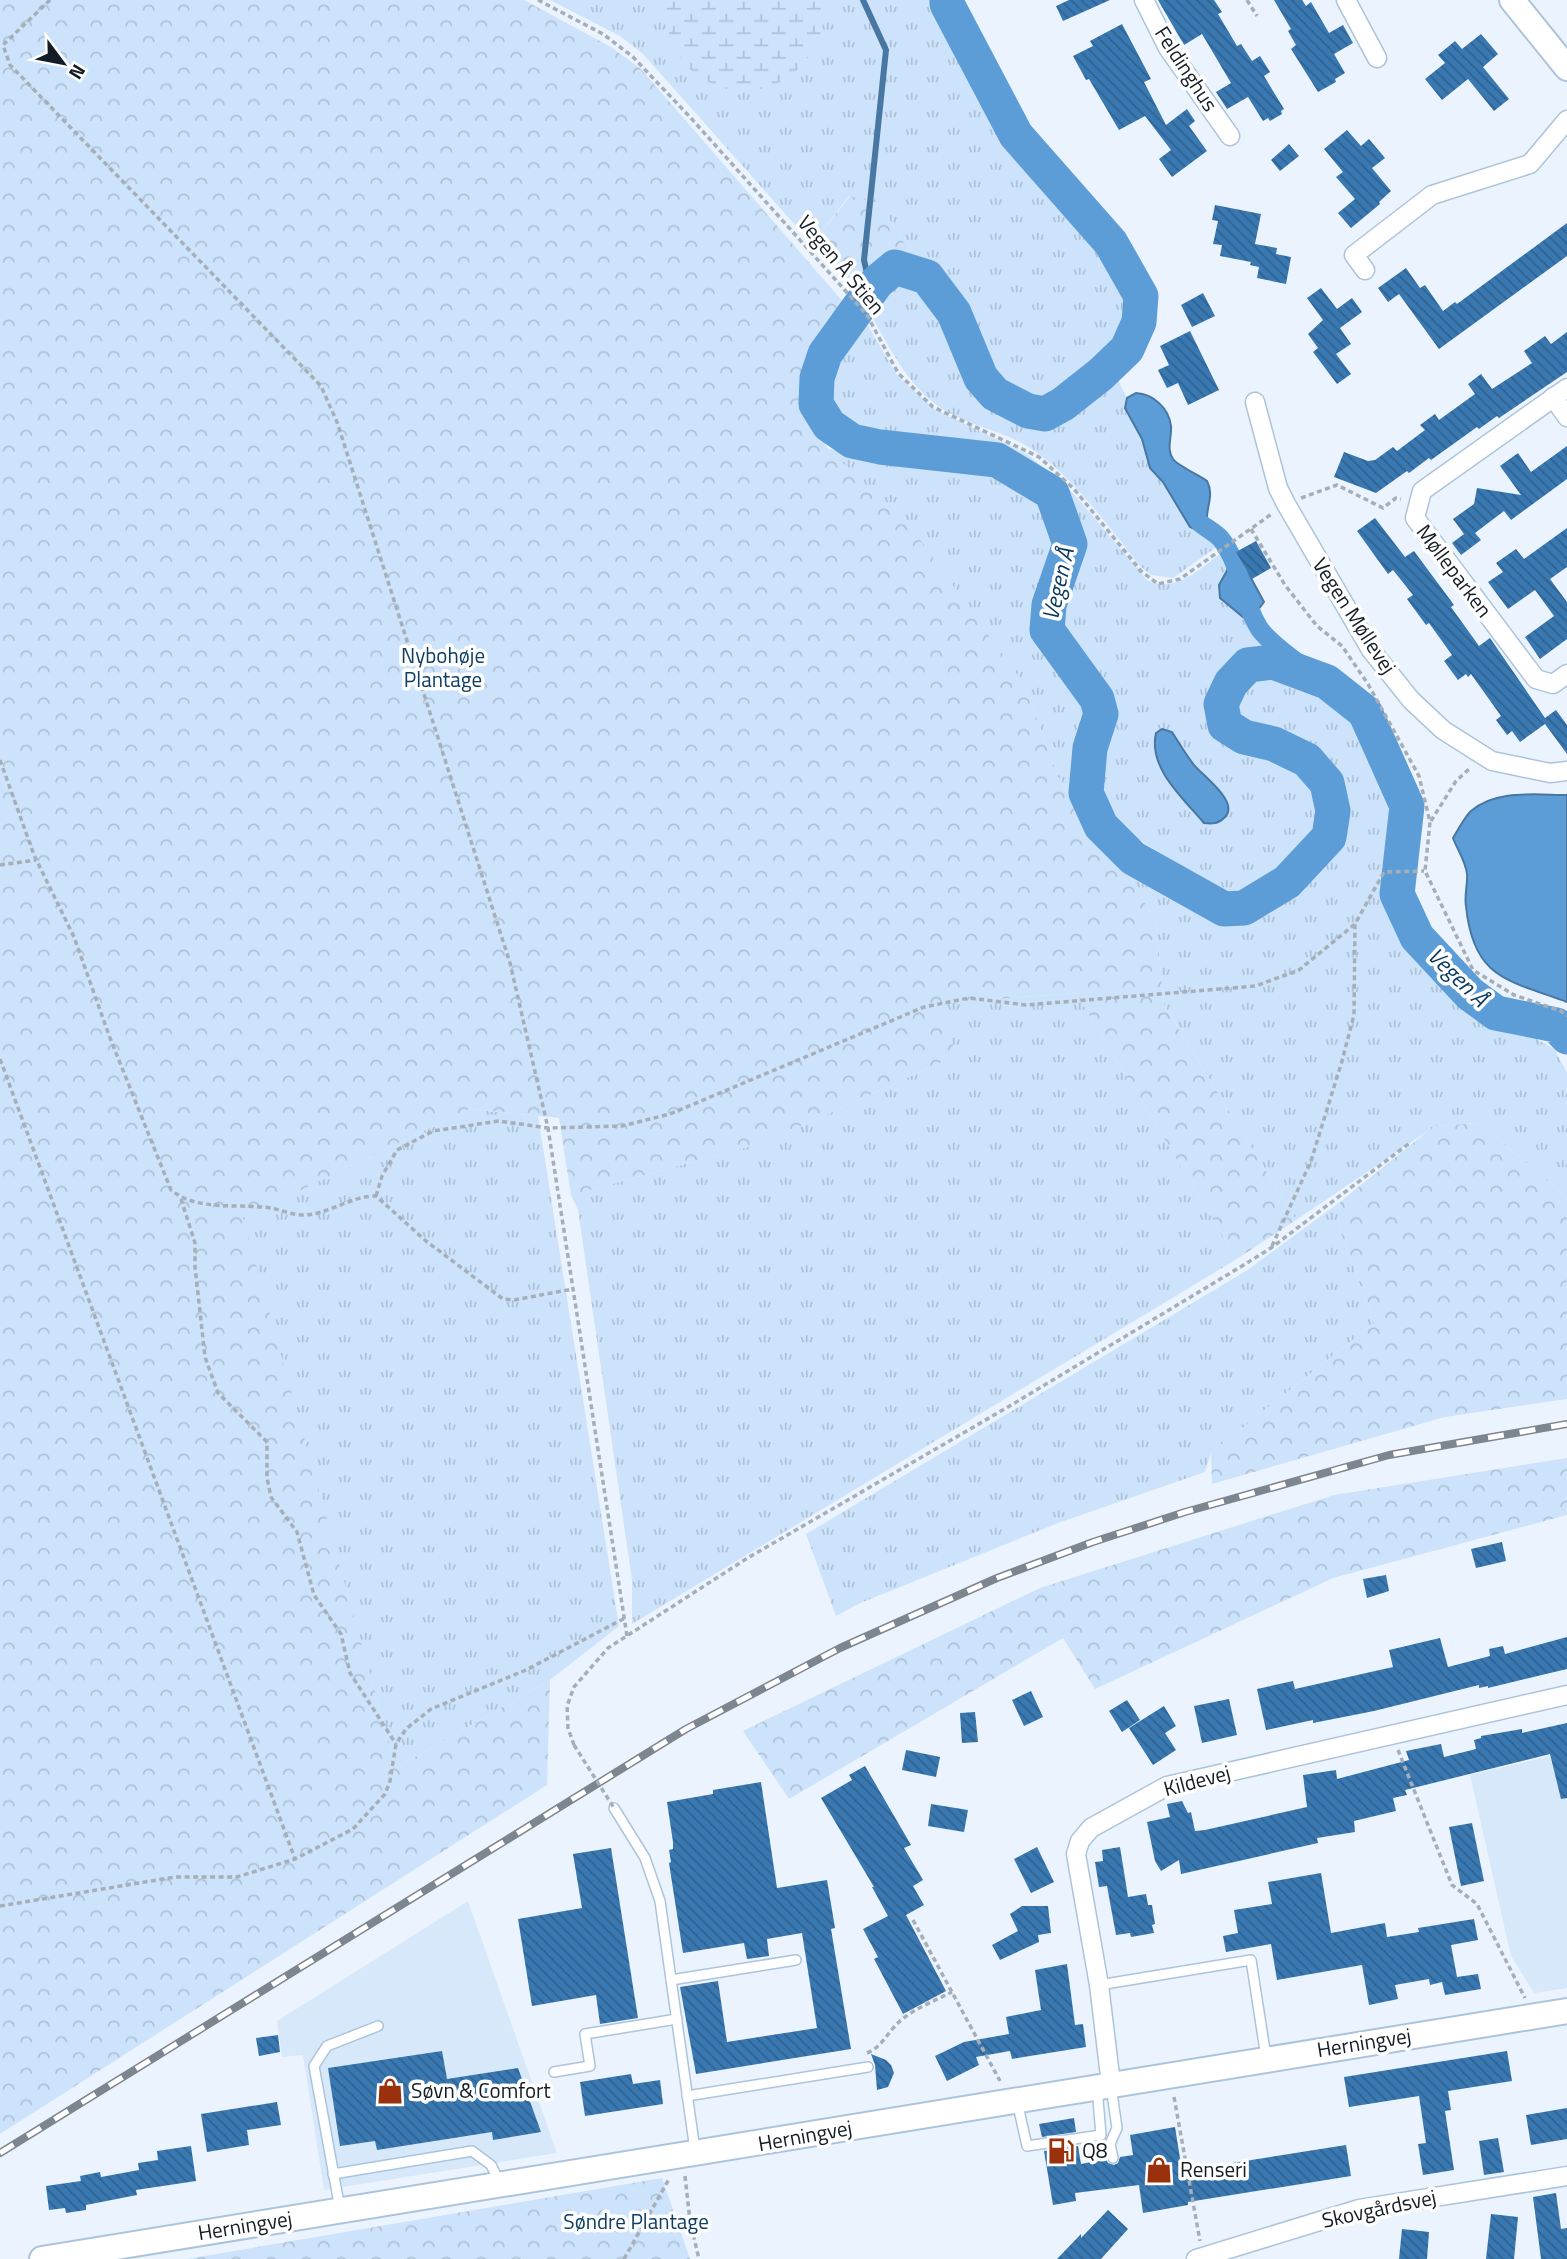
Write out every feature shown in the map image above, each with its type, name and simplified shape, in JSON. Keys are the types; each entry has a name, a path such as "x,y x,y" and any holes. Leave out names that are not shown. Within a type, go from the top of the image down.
{"street":[{"name":"Feldinghus","path":"1144,0 1168,48 1230,135"},
{"path":"1346,0 1377,58"},
{"path":"1513,0 1567,68"},
{"path":"1365,270 1353,255 1432,195 1530,164 1567,120"},
{"name":"Mølleparken","path":"1567,417 1560,393 1422,491 1415,518 1536,679 1553,684 1567,674"},
{"name":"Vegen Møllevej","path":"1255,402 1278,488 1286,504 1371,650 1411,700 1443,730 1492,761 1550,774 1567,771"},
{"name":"Kildevej","path":"1104,2085 1099,1985 1076,1854 1080,1841 1091,1828 1167,1786 1567,1695"},
{"name":"Herningvej","path":"42,2259 1567,2011"},
{"name":"Skovgårdsvej","path":"1199,2258 1359,2209 1567,2176"}],"lane":[{"path":"614,1808 645,1858 660,1901 687,2096 689,2155"},
{"path":"671,1980 796,1960"},
{"path":"1099,1985 1251,1960 1267,2059"},
{"path":"554,2072 590,2066 585,2034 677,2020"},
{"path":"340,2211 314,2066 327,2046 378,2026"},
{"path":"687,2096 868,2067"},
{"path":"1014,2100 1027,2146 1101,2135 1104,2085"},
{"path":"1104,2085 1117,2128 1110,2144 1113,2158"},
{"path":"333,2174 471,2151 491,2165 501,2185"}],"path":[{"path":"50,0 3,45 10,65 321,386 337,422 510,962 548,1128 627,1636"},
{"name":"Vegen Å Stien","path":"538,0 603,34 633,57 867,315 898,373 933,407 1039,457 1074,489 1140,571 1158,584 1180,579 1286,504 1337,485 1382,508 1396,498 1419,502"},
{"path":"1247,0 1257,16"},
{"path":"1251,529 1284,584 1317,626 1342,646 1368,684 1419,776 1430,822 1425,871 1473,970 1514,995 1561,1011 1567,1016"},
{"path":"1430,822 1456,781 1484,755"},
{"path":"0,760 36,860 74,937 171,1190 191,1203 271,1208 302,1215 366,1196 376,1196 426,1241 503,1299 514,1300 574,1289"},
{"path":"0,865 36,860"},
{"path":"376,1196 382,1176 397,1150 433,1131 499,1121 548,1128 622,1126 670,1114 924,1007 969,998 1026,1005 1256,986 1300,970 1355,924 1384,872 1425,871"},
{"path":"1271,1248 1311,1161 1354,1015 1355,924"},
{"path":"0,1059 295,1859"},
{"path":"614,1808 574,1745 568,1728 567,1706 574,1687 608,1648 746,1559 1008,1407 1271,1248 1412,1142"},
{"path":"180,1198 195,1243 205,1357 218,1393 267,1442 267,1478 271,1497 297,1532 314,1595 341,1634 350,1673 396,1744"},
{"path":"0,1906 175,1877 237,1877 295,1859 353,1829 385,1794 396,1744 406,1729 431,1709 526,1670 625,1618"},
{"path":"1392,1735 1452,1885 1477,1904 1524,1996 1530,2017"},
{"path":"913,1920 1014,2100"},
{"path":"857,2055 870,2053 909,2014 952,1992"},
{"path":"1170,2074 1199,2258"},
{"path":"624,2259 689,2155"},
{"path":"689,2155 690,2221 699,2259"}],"shaded area":[{"path":"1550,1756 1558,1786 1567,1785 1567,1988 1534,1993 1511,1956 1470,1775"},
{"path":"468,1901 557,2153 324,2190 303,2055 282,2057 277,2021"}],"green space":[{"name":"Nybohøje Plantage","path":"0,0 524,0 611,47 641,69 845,304 807,363 806,405 828,449 910,526 1024,684 1058,777 1121,860 1156,923 1164,1005 1296,1220 1237,1259 1076,993 945,1003 955,1056 766,1142 571,1195 559,1118 469,1109 243,1218 396,1768 550,1680 547,1785 0,2134"},
{"path":"550,0 935,0 1014,143 1110,259 1124,289 1125,310 1120,335 1102,358 1047,406 1032,403 997,384 956,300 915,261 880,204 849,196 812,244 643,54 620,36"},
{"path":"667,0 822,0 822,26 809,56 788,77 765,88 740,91 716,85 695,73 678,54 668,29"},
{"path":"850,196 880,204 915,261 887,255 853,289 812,244"},
{"path":"896,276 913,284 938,308 955,334 973,385 989,401 1011,415 1035,423 1056,421 1080,406 1115,374 1127,398 1126,408 1142,439 1150,468 1163,482 1190,527 1219,540 1218,546 1173,578 1151,575 1140,566 1104,520 1065,477 1036,452 1014,439 955,416 931,401 909,377 867,309 887,282"},
{"path":"864,319 897,375 934,409 1027,454 1073,493 1147,580 1158,584 1178,582 1224,551 1234,567 1229,567 1243,617 1251,619 1257,631 1288,657 1250,652 1235,659 1207,705 1214,725 1230,744 1250,746 1279,755 1308,770 1319,784 1325,820 1295,857 1270,878 1242,892 1227,896 1116,825 1104,799 1101,754 1110,726 1112,707 1105,688 1062,631 1057,615 1081,540 1076,512 1066,493 1021,458 938,442 875,441 848,424 829,402 825,391 829,370"},
{"path":"828,449 887,461 994,470 1034,490 1051,510 1057,532 1056,558 1040,614 1040,631 1083,692 1088,706 1076,773 1080,806 1058,777 1024,684"},
{"path":"1265,673 1312,686 1356,719 1396,803 1383,892 1388,915 1478,1021 1528,1034 1554,1049 1567,1072 1567,1198 1479,1123 1435,1126 1296,1220 1164,1005 1156,923 1121,860 1200,912 1227,922 1244,920 1318,868 1337,836 1338,793 1326,762 1304,746 1242,719 1238,707 1239,691 1250,675"},
{"path":"1076,993 1237,1259 632,1624 632,1580 578,1210 571,1195 766,1142 955,1056 944,1003"},
{"path":"469,1109 538,1116 619,1626 550,1680 396,1768 242,1218"},
{"path":"1479,1123 1567,1198 1567,1399 1445,1417 1212,1484 1211,1453 1374,1323 1338,1225 1340,1202 1434,1126"},
{"path":"1340,1202 1338,1225 1374,1323 1211,1453 1205,1472 1058,1523 858,1604 836,1616 806,1534 1246,1271"},
{"path":"1567,1458 1567,1515 1333,1578 1095,1689 1063,1638 789,1799 743,1731 1040,1588 1334,1495"},
{"name":"Søndre Plantage","path":"662,2178 690,2259 187,2259"}],"water":[{"path":"1136,393 1154,399 1167,413 1171,426 1170,447 1173,459 1207,481 1210,497 1207,524 1221,534 1219,540 1190,527 1163,482 1150,468 1142,439 1125,408 1127,398"},
{"path":"1229,567 1245,567 1264,602 1251,619 1243,617 1220,598 1219,585"},
{"path":"1162,729 1172,732 1194,765 1225,798 1228,812 1224,818 1204,823 1169,782 1157,758 1155,746 1156,733"},
{"path":"1530,794 1567,795 1567,1002 1511,981 1485,962 1476,948 1470,930 1466,902 1466,869 1453,838 1471,811 1492,799"}],"building":[{"path":"1069,0 1110,0 1063,21 1056,6"},
{"path":"1158,0 1214,0 1222,12 1218,14 1237,46 1241,44 1252,61 1260,56 1270,72 1264,76 1284,109 1282,114 1270,121 1268,118 1263,121 1248,97 1227,109 1216,92 1231,83 1202,34 1184,45"},
{"path":"1274,0 1302,0 1306,6 1311,2 1329,33 1343,25 1353,43 1334,54 1345,73 1335,79 1336,82 1318,92 1291,49 1296,45 1288,31 1291,29"},
{"path":"1122,24 1151,79 1144,82 1166,125 1187,109 1195,121 1189,126 1207,151 1172,177 1159,159 1171,150 1145,116 1119,130 1073,56 1093,46 1090,41"},
{"path":"1481,34 1498,54 1483,67 1509,99 1494,111 1468,79 1442,100 1425,79 1445,63 1438,55 1455,41 1462,49"},
{"path":"1347,130 1361,146 1369,139 1385,158 1372,168 1391,191 1351,228 1338,213 1355,199 1336,177 1343,172 1324,149"},
{"path":"1289,144 1299,156 1280,171 1271,160"},
{"path":"1215,205 1261,214 1255,244 1277,248 1276,254 1291,257 1286,284 1257,278 1259,267 1250,265 1251,262 1220,256 1222,245 1213,244 1218,221 1212,220"},
{"path":"1567,223 1567,256 1439,349 1399,294 1388,302 1378,288 1406,268 1420,288 1425,285 1443,311 1455,302 1457,304"},
{"path":"1321,288 1337,309 1352,298 1362,312 1340,328 1351,344 1336,354 1351,374 1337,384 1313,352 1318,348 1308,334 1323,320 1307,298"},
{"path":"1203,293 1215,316 1192,327 1181,305"},
{"path":"1190,331 1219,390 1188,405 1178,383 1167,388 1158,370 1169,365 1160,346"},
{"path":"1567,332 1567,372 1499,418 1497,416 1479,429 1477,427 1431,460 1429,458 1409,473 1407,471 1376,493 1334,477 1344,452 1368,461 1375,460 1393,447 1397,451 1425,430 1420,425 1435,414 1439,420 1475,394 1468,384 1481,374 1492,389 1532,363 1524,351 1545,336 1551,344"},
{"path":"1567,446 1567,479 1511,520 1504,511 1475,533 1481,540 1461,555 1452,543 1464,534 1453,519 1474,504 1477,488 1521,495 1500,466 1518,453 1531,472"},
{"path":"1375,518 1405,557 1414,551 1454,605 1451,607 1479,646 1490,638 1545,718 1556,710 1567,725 1567,754 1545,724 1520,742 1512,731 1507,735 1496,720 1501,716 1471,674 1458,680 1444,661 1452,655 1429,623 1426,625 1407,599 1413,595 1393,570 1388,574 1357,531"},
{"path":"1567,528 1567,567 1550,579 1567,602 1567,639 1540,659 1525,637 1554,616 1535,590 1508,609 1488,582 1503,572 1496,563 1516,549 1524,559"},
{"path":"1256,541 1271,568 1252,579 1236,552"},
{"path":"1502,1542 1506,1561 1476,1568 1471,1549"},
{"path":"1386,1575 1389,1591 1367,1598 1363,1579"},
{"path":"1567,1637 1567,1669 1488,1688 1479,1688 1479,1685 1374,1711 1266,1730 1257,1689 1293,1681 1295,1689 1393,1667 1389,1650 1440,1638 1448,1667 1490,1656 1489,1649 1503,1646 1505,1654"},
{"path":"1031,1691 1043,1717 1024,1726 1012,1700"},
{"path":"1229,1699 1237,1735 1202,1743 1194,1706"},
{"path":"1127,1700 1140,1720 1122,1732 1109,1711"},
{"path":"1164,1706 1176,1726 1165,1733 1176,1750 1153,1765 1129,1728"},
{"path":"975,1712 978,1742 962,1743 960,1713"},
{"path":"1567,1723 1567,1798 1561,1799 1550,1754 1405,1790 1407,1795 1393,1798 1396,1811 1354,1821 1355,1832 1317,1838 1318,1843 1181,1874 1179,1860 1161,1871 1155,1861 1147,1822 1170,1817 1167,1804 1182,1801 1188,1813 1191,1812 1195,1831 1205,1830 1307,1807 1303,1775 1336,1770 1337,1779 1409,1760 1406,1751 1441,1744 1444,1757 1476,1749 1474,1740 1481,1736 1522,1729 1522,1733"},
{"path":"906,1750 940,1757 936,1777 902,1770"},
{"path":"865,1766 911,1845 904,1848 923,1880 913,1886 924,1905 906,1915 946,1991 903,2014 874,1959 878,1957 863,1929 888,1916 874,1887 821,1798 852,1780 849,1775"},
{"path":"761,1782 777,1888 827,1880 835,1928 831,1929 851,2049 696,2074 680,1987 718,1981 727,2042 817,2028 802,1933 767,1939 769,1956 747,1959 744,1943 683,1953 669,1863 669,1850 673,1849 673,1842 667,1802 713,1794 713,1790"},
{"path":"931,1804 968,1810 964,1832 928,1826"},
{"path":"1472,1823 1484,1881 1461,1886 1449,1827"},
{"path":"1037,1847 1054,1882 1031,1893 1014,1859"},
{"path":"1120,1847 1128,1897 1146,1894 1148,1905 1152,1905 1154,1933 1131,1937 1130,1933 1116,1935 1107,1886 1099,1887 1095,1862 1103,1861 1102,1850"},
{"path":"611,1848 638,2018 600,2024 596,1995 532,2006 518,1919 582,1908 573,1854"},
{"path":"1321,1873 1331,1933 1385,1923 1387,1937 1419,1932 1418,1928 1474,1919 1478,1940 1451,1945 1457,1977 1478,1974 1481,1989 1445,1995 1442,1982 1430,1985 1429,1979 1395,1985 1398,1999 1369,2005 1362,1965 1277,1980 1271,1944 1226,1952 1223,1936 1238,1933 1234,1910 1272,1904 1268,1882"},
{"path":"1022,1906 1048,1906 1051,1933 1038,1935 1039,1942 1000,1960 992,1945 1018,1931 1010,1914"},
{"path":"1067,1964 1075,2025 1083,2024 1086,2047 1012,2059 1010,2051 976,2057 979,2065 947,2081 935,2056 964,2042 1009,2034 1006,2017 1041,2010 1035,1970"},
{"path":"278,2035 280,2052 259,2056 256,2038"},
{"name":"Søvn & Comfort","path":"442,2051 447,2079 518,2068 541,2132 493,2140 492,2132 377,2150 375,2141 340,2146 328,2068"},
{"path":"1507,2051 1512,2081 1448,2091 1451,2110 1445,2111 1454,2170 1423,2175 1418,2144 1426,2143 1419,2096 1349,2107 1344,2077"},
{"path":"871,2054 891,2065 894,2073 888,2087 877,2090 875,2065"},
{"path":"631,2074 633,2084 660,2080 663,2104 585,2116 580,2082"},
{"path":"277,2102 281,2125 247,2130 249,2145 207,2152 201,2114"},
{"path":"1567,2108 1567,2139 1531,2145 1526,2115"},
{"path":"1074,2118 1076,2132 1042,2137 1039,2124"},
{"path":"1175,2127 1182,2171 1346,2145 1351,2176 1188,2202 1188,2205 1143,2213 1139,2185 1075,2193 1076,2201 1053,2205 1044,2151 1078,2146 1081,2164 1106,2159 1114,2165 1120,2157 1133,2155 1130,2135"},
{"path":"1498,2138 1504,2172 1484,2175 1479,2141"},
{"path":"191,2146 196,2181 136,2190 137,2195 86,2205 86,2210 66,2213 65,2208 49,2210 46,2186 81,2181 80,2176 100,2172 101,2177 139,2170 138,2163 158,2160 157,2151"},
{"path":"1556,2193 1561,2229 1567,2228 1567,2259 1541,2259 1533,2197"},
{"path":"1108,2210 1128,2229 1101,2259 1057,2259 1081,2234 1081,2238"},
{"path":"1491,2214 1518,2217 1514,2259 1486,2259"},
{"path":"1402,2229 1429,2232 1427,2259 1399,2259"}],"waterway":[{"path":"863,0 886,50 864,260 871,291"},
{"name":"Vegen Å","path":"947,0 1016,135 1111,243 1141,296 1139,322 1127,349 1101,374 1063,404 1045,414 1028,411 995,394 981,378 954,313 927,277 895,267 877,282 825,354 817,378 816,404 829,425 852,441 880,447 997,460 1052,493 1070,544 1049,605 1047,630 1097,699 1101,714 1090,748 1086,793 1101,826 1133,858 1224,909 1244,908 1287,882 1329,837 1333,811 1327,783 1307,760 1274,744 1244,737 1225,725 1221,704 1231,683 1248,665 1273,662 1327,682 1365,712 1407,806 1397,894 1417,937 1470,994 1496,1013 1556,1025 1567,1037"},
{"path":"1200,523 1219,537 1228,549 1248,606 1259,628 1271,642 1327,682"}],"railway":[{"path":"0,2153 686,1729 840,1648 997,1578 1093,1542 1185,1512 1389,1455 1567,1424"}],"place":[{"name":"Søvn & Comfort","path":"390,2091"},
{"name":"Q8","path":"1061,2151"},
{"name":"Renseri","path":"1159,2170"}]}
